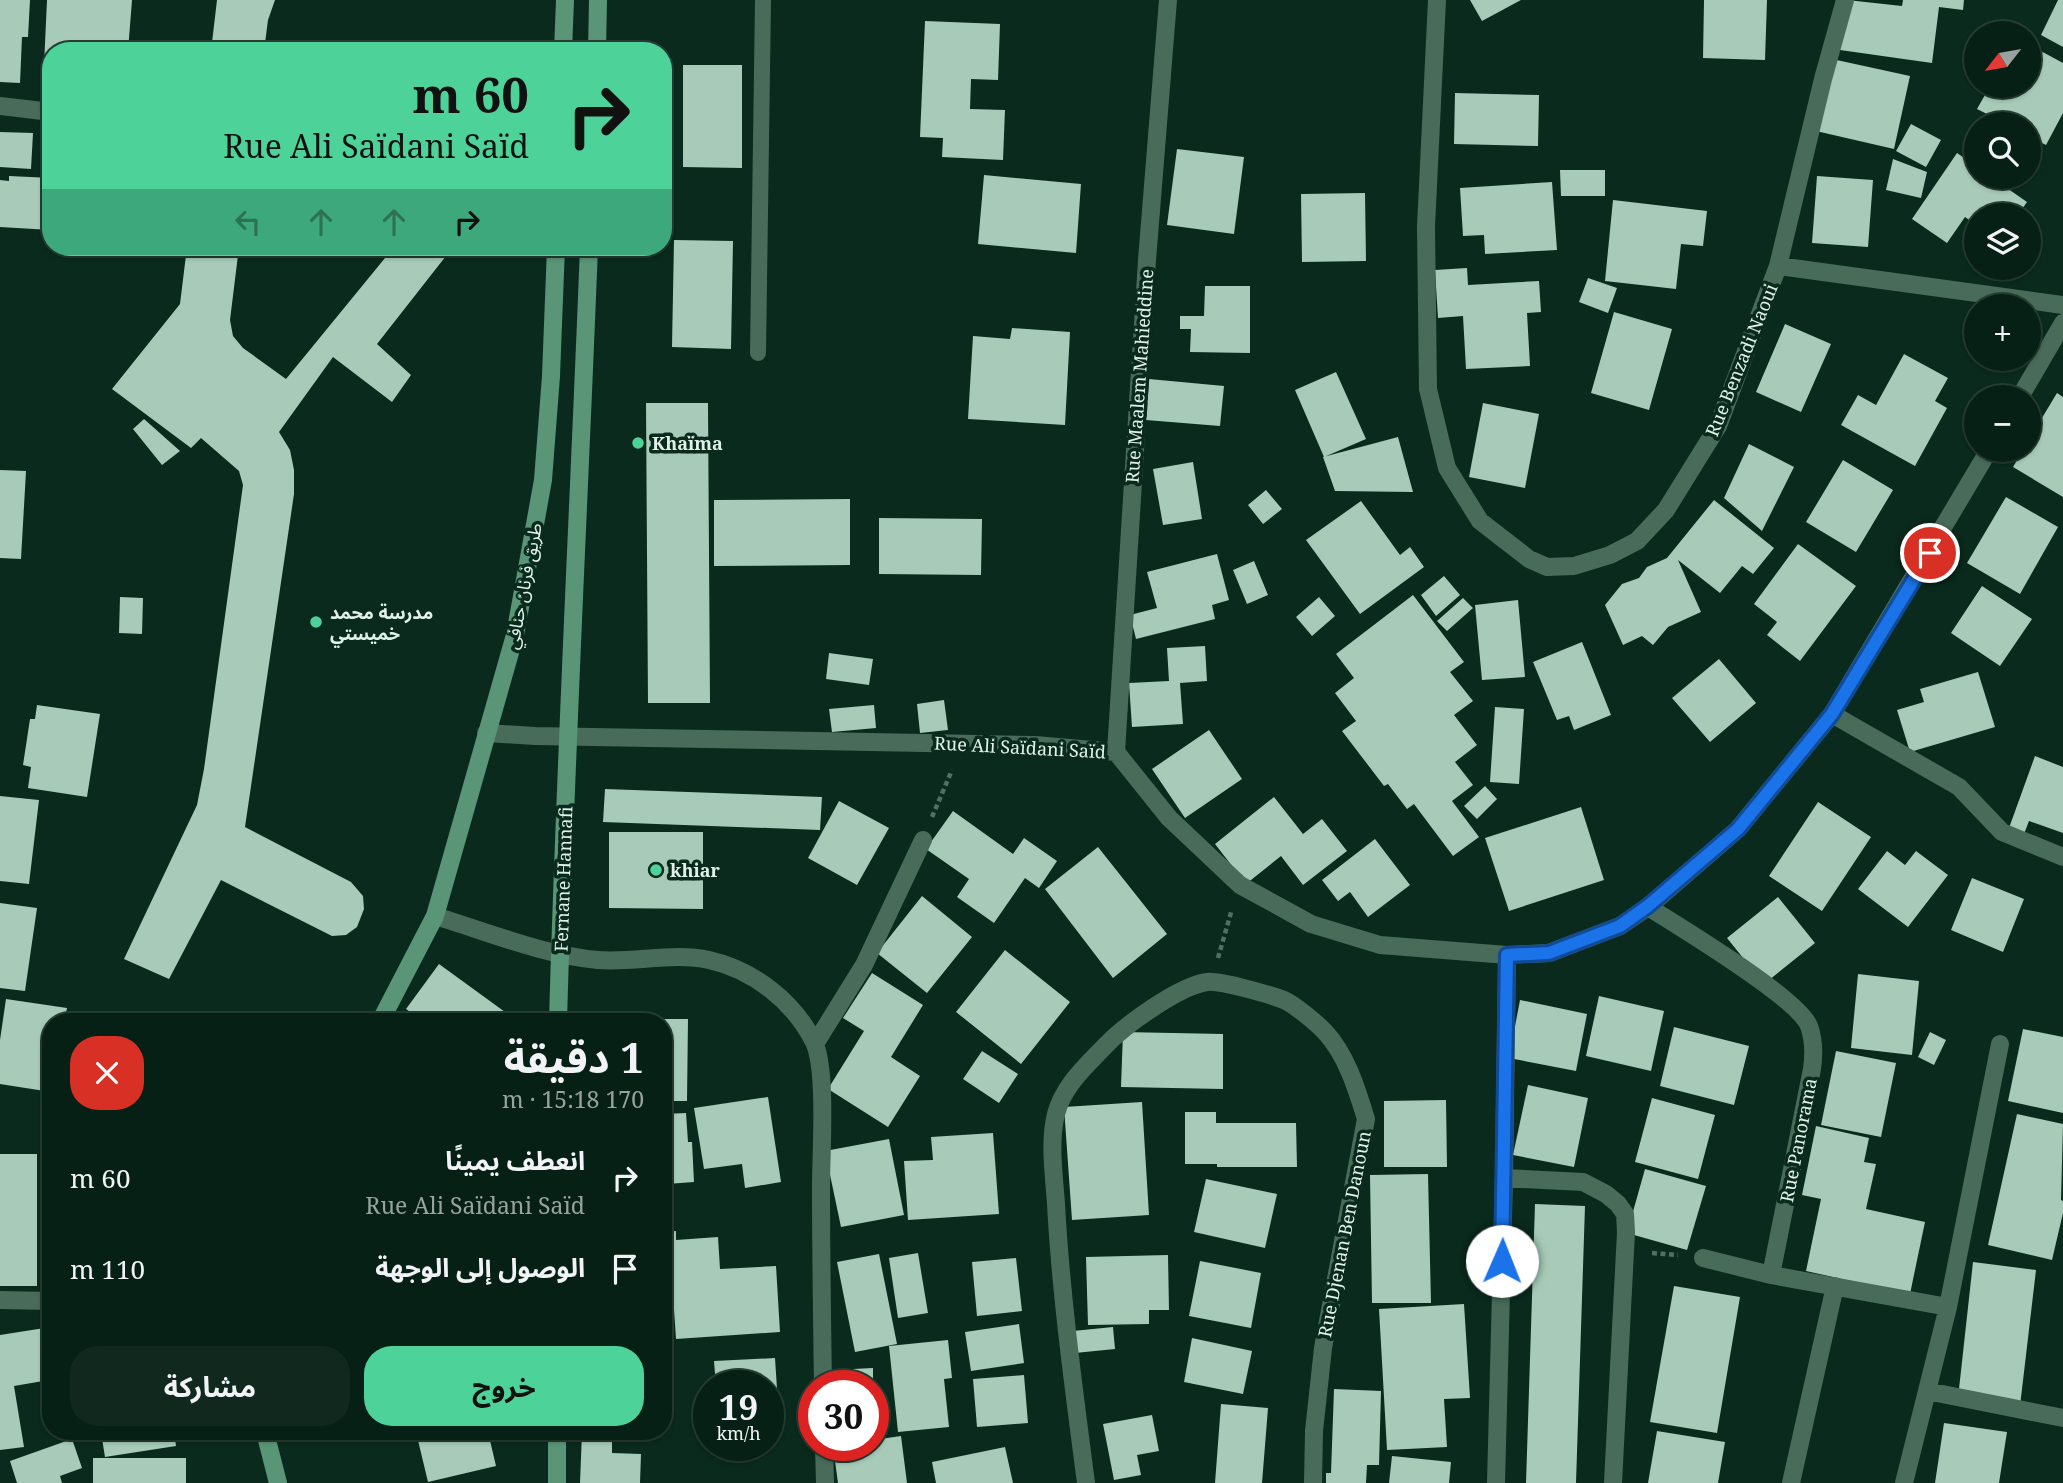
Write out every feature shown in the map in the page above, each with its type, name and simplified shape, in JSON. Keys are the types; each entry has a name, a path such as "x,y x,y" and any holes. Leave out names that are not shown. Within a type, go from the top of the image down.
{"main road":[{"path":"563,42 565,0"},
{"path":"597,42 598,0"},
{"name":"طريق فرنان حنافي","path":"435,916 515,635 543,480 551,376 556,256"},
{"path":"568,736 576,600 589,256"},
{"name":"Fernane Hannafi","path":"558,1013 568,736"},
{"path":"385,1013 435,916"},
{"path":"267,1440 278,1483"},
{"path":"557,1440 557,1483"}],"street":[{"name":"Rue Maalem Mahieddine","path":"1115,752 1147,260 1168,0"},
{"name":"Rue Benzadi Naoui","path":"1437,0 1426,226 1428,389 1447,468 1480,521 1528,559 1547,567 1574,566 1610,555 1637,541 1665,510 1718,426 1778,266 1845,0"},
{"path":"0,106 42,111"},
{"path":"1778,266 2063,306"},
{"path":"2027,385 2063,323"},
{"name":"Rue Ali Saïdani Saïd","path":"486,733 1035,745 1115,752 1169,818 1240,885 1311,925 1380,945 1507,955 1549,953 1620,926 1648,906 1738,829 1832,714 1982,462"},
{"path":"1832,714 1959,787 2002,832 2063,856"},
{"path":"815,1044 864,965 923,840"},
{"name":"Rue Panorama","path":"1648,906 1777,994 1809,1024 1814,1053 1812,1069 1771,1275"},
{"path":"435,916 560,954 600,960 707,959 735,967 766,985 794,1011 815,1044 822,1094 823,1370"},
{"path":"1496,1483 1507,955"},
{"path":"1086,1483 1059,1268 1052,1146 1056,1115 1062,1096 1074,1079 1119,1030 1177,992 1210,981"},
{"name":"Rue Djenan Ben Danoun","path":"1210,981 1286,1001 1326,1033 1356,1085 1366,1119 1323,1348 1314,1431 1313,1483"},
{"path":"1904,1483 1948,1307 2000,1044"},
{"path":"1504,1178 1583,1182 1606,1194 1625,1214 1613,1483"},
{"path":"1703,1258 1771,1275 1948,1307"},
{"path":"1791,1483 1835,1286"},
{"path":"0,1300 42,1301"},
{"path":"1927,1391 2063,1418"},
{"path":"824,1461 825,1483"}],"lane":[{"path":"758,353 763,0"}],"path":[{"path":"923,840 963,744"},
{"path":"1210,981 1240,885"},
{"path":"1651,1253 1703,1258"}],"building":[{"path":"0,0 30,0 28,37 22,37 20,83 0,82"},
{"path":"47,0 132,0 129,42 45,42"},
{"path":"217,0 275,0 268,20 265,42 212,42"},
{"path":"1470,0 1521,0 1482,21"},
{"path":"1704,0 1767,0 1765,60 1703,58"},
{"path":"1847,0 1902,6 1903,0 1964,0 1963,10 1939,7 1932,63 1840,50"},
{"path":"2058,0 2063,0 2063,47 2041,35"},
{"path":"925,21 1000,24 998,80 971,79 970,109 1005,110 1003,160 942,157 943,138 920,137"},
{"path":"2041,51 2063,63 2063,113 2046,145 2041,142 2041,112 1983,112 1977,109 1983,98 2041,98"},
{"path":"1832,59 1910,76 1894,149 1816,131"},
{"path":"683,65 742,65 742,168 683,167"},
{"path":"1455,93 1539,95 1538,146 1454,144"},
{"path":"1911,124 1941,140 1926,167 1896,151"},
{"path":"0,132 33,133 31,169 0,167"},
{"path":"1177,149 1244,157 1234,234 1167,225"},
{"path":"1957,153 1964,158 1964,189 2008,189 2027,202 1964,203 1964,218 1947,243 1912,219"},
{"path":"1893,159 1927,172 1921,198 1886,190"},
{"path":"1560,170 1605,170 1605,196 1561,196"},
{"path":"984,175 1081,184 1076,253 978,244"},
{"path":"9,176 42,178 42,229 0,227 0,180 9,181"},
{"path":"1817,176 1873,180 1868,247 1812,243"},
{"path":"1552,182 1557,250 1485,254 1484,235 1463,236 1460,188"},
{"path":"1365,193 1366,261 1302,262 1301,194"},
{"path":"1613,200 1707,211 1703,246 1681,244 1676,289 1605,281"},
{"path":"674,240 733,241 731,349 672,347"},
{"path":"186,256 238,256 230,320 233,336 243,348 286,379 387,256 446,256 377,344 411,375 392,402 333,357 279,432 290,450 294,470 294,494 245,827 351,882 363,896 364,909 357,927 346,935 332,936 221,880 169,979 124,959 197,805 243,485 239,471 201,438 191,448 112,389 180,304"},
{"path":"1467,268 1468,285 1539,281 1541,312 1527,313 1530,366 1466,369 1463,316 1438,318 1435,270"},
{"path":"1588,278 1617,288 1608,313 1579,302"},
{"path":"1205,286 1250,286 1250,353 1190,352 1191,329 1180,329 1180,316 1204,316"},
{"path":"1614,312 1672,329 1649,410 1591,393"},
{"path":"1785,324 1831,344 1801,412 1756,392"},
{"path":"1012,328 1070,332 1065,425 968,419 973,336 1010,339"},
{"path":"1904,354 1948,378 1935,401 1947,408 1915,466 1841,425 1858,395 1876,405"},
{"path":"1336,372 1366,439 1324,457 1295,390"},
{"path":"1149,379 1224,386 1220,426 1146,420"},
{"path":"2057,393 2063,397 2063,497 2013,467 2016,462 2041,462 2041,419"},
{"path":"646,403 708,403 710,703 648,703"},
{"path":"1483,403 1539,414 1525,488 1469,477"},
{"path":"144,419 180,451 162,465 133,429"},
{"path":"1398,437 1413,492 1335,491 1323,457"},
{"path":"1749,444 1794,467 1762,531 1724,498"},
{"path":"1843,460 1893,490 1856,552 1806,522"},
{"path":"1193,462 1202,519 1163,525 1153,469"},
{"path":"0,470 26,471 21,559 0,558"},
{"path":"1266,490 1282,509 1263,524 1248,505"},
{"path":"2006,497 2058,527 2020,594 1967,563"},
{"path":"850,499 850,565 714,566 714,500"},
{"path":"1714,500 1774,548 1753,574 1742,566 1720,593 1678,560 1701,612 1668,627 1653,645 1642,636 1623,645 1605,605 1622,584 1639,578 1647,567 1667,558"},
{"path":"1361,501 1400,555 1410,547 1424,567 1360,614 1306,540"},
{"path":"879,518 982,519 981,575 879,574"},
{"path":"1798,544 1856,586 1800,661 1767,635 1777,622 1754,604"},
{"path":"1217,554 1229,600 1212,605 1215,619 1136,639 1130,615 1157,608 1147,572"},
{"path":"1254,561 1268,595 1247,604 1233,570"},
{"path":"1444,576 1460,595 1436,616 1421,595"},
{"path":"1982,586 2032,619 2000,666 1951,633"},
{"path":"1413,595 1464,662 1450,672 1473,701 1454,715 1477,745 1455,762 1473,785 1452,801 1479,837 1453,856 1414,804 1407,809 1388,784 1384,786 1342,731 1356,721 1335,693 1354,678 1336,654"},
{"path":"120,597 143,598 142,634 119,633"},
{"path":"1319,597 1335,616 1312,636 1296,617"},
{"path":"1463,598 1473,608 1447,631 1437,621"},
{"path":"1518,600 1525,677 1482,680 1475,605"},
{"path":"1582,642 1611,715 1574,730 1569,716 1557,720 1533,662"},
{"path":"1205,646 1207,681 1180,683 1183,724 1132,727 1129,683 1169,681 1167,648"},
{"path":"829,653 873,659 869,685 826,679"},
{"path":"1719,659 1756,703 1710,742 1672,698"},
{"path":"1978,672 1995,727 1910,752 1897,710 1924,702 1920,689"},
{"path":"944,700 948,730 920,733 917,704"},
{"path":"37,705 100,714 87,797 28,788 31,767 23,765 30,719 35,719"},
{"path":"874,705 876,728 832,732 829,709"},
{"path":"1495,707 1524,709 1519,784 1490,782"},
{"path":"1209,730 1242,779 1185,818 1152,769"},
{"path":"2035,756 2063,767 2063,833 2029,821 2024,834 2009,828"},
{"path":"1485,786 1497,799 1477,819 1464,806"},
{"path":"605,789 822,797 820,830 603,822"},
{"path":"0,796 39,800 29,884 0,881"},
{"path":"1274,797 1303,834 1322,819 1347,851 1303,885 1281,856 1246,884 1215,844"},
{"path":"839,801 889,828 857,885 808,858"},
{"path":"1818,802 1871,837 1822,911 1769,876"},
{"path":"1581,807 1604,880 1509,911 1485,838"},
{"path":"953,811 1013,854 1024,838 1057,861 1039,888 1025,878 994,923 957,897 969,879 926,849"},
{"name":"khiar","path":"609,832 703,832 703,909 609,908"},
{"path":"1375,839 1410,885 1368,917 1350,892 1338,901 1322,880"},
{"path":"1098,847 1167,934 1113,978 1045,889"},
{"path":"1887,851 1905,865 1916,851 1948,875 1908,927 1858,889"},
{"path":"1972,878 2024,899 2003,952 1951,930"},
{"path":"922,896 972,937 927,993 877,953"},
{"path":"1778,897 1815,943 1764,984 1727,938"},
{"path":"0,903 37,908 25,991 0,988"},
{"path":"1005,950 1070,1002 1021,1064 956,1012"},
{"path":"439,964 505,1012 412,1013 406,1009"},
{"path":"872,973 923,1005 891,1057 920,1076 888,1127 828,1089 864,1031 843,1018"},
{"path":"1858,974 1919,981 1912,1055 1851,1048"},
{"path":"1599,996 1664,1011 1651,1071 1586,1056"},
{"path":"6,999 67,1008 66,1013 42,1013 42,1091 0,1084 0,1040"},
{"path":"1520,1000 1587,1014 1576,1071 1509,1058"},
{"path":"672,1019 688,1019 687,1101 672,1101"},
{"path":"1674,1027 1749,1046 1734,1105 1660,1086"},
{"path":"2023,1029 2063,1037 2063,1113 2008,1101"},
{"path":"1123,1032 1223,1034 1223,1089 1121,1087"},
{"path":"1930,1032 1946,1040 1934,1065 1918,1057"},
{"path":"982,1051 1018,1074 999,1103 963,1079"},
{"path":"1836,1051 1896,1063 1881,1137 1821,1125"},
{"path":"1528,1085 1588,1098 1574,1167 1513,1155"},
{"path":"768,1097 781,1182 745,1188 742,1164 704,1169 694,1108"},
{"path":"1652,1098 1715,1115 1698,1179 1635,1162"},
{"path":"1446,1100 1447,1167 1384,1167 1384,1101"},
{"path":"1142,1102 1149,1215 1072,1220 1064,1107"},
{"path":"1185,1112 1216,1112 1216,1123 1296,1123 1297,1167 1217,1167 1217,1164 1185,1164"},
{"path":"686,1113 688,1142 692,1142 694,1182 672,1184 672,1114"},
{"path":"2017,1114 2063,1124 2063,1213 2052,1260 1988,1245"},
{"path":"1816,1126 1869,1138 1864,1162 1876,1164 1866,1209 1925,1222 1910,1294 1806,1271 1821,1199 1802,1195"},
{"path":"993,1133 999,1214 908,1220 904,1161 933,1160 931,1137"},
{"path":"889,1139 904,1215 841,1227 825,1151"},
{"path":"0,1154 37,1154 37,1286 0,1286"},
{"path":"1645,1169 1706,1186 1687,1250 1627,1233"},
{"path":"1428,1174 1431,1303 1372,1303 1370,1175"},
{"path":"1206,1179 1277,1194 1265,1248 1194,1232"},
{"path":"40,1200 42,1200 42,1265"},
{"path":"1535,1204 1585,1206 1576,1483 1526,1483"},
{"path":"672,1231 676,1231 676,1240 718,1237 720,1269 776,1266 780,1332 676,1339"},
{"path":"918,1253 928,1313 898,1318 889,1258"},
{"path":"879,1254 897,1344 855,1352 837,1262"},
{"path":"1168,1255 1169,1310 1149,1310 1149,1324 1088,1325 1086,1257"},
{"path":"1016,1258 1022,1311 977,1316 972,1262"},
{"path":"1200,1261 1261,1273 1251,1328 1189,1316"},
{"path":"1973,1262 2036,1270 2020,1406 1958,1398"},
{"path":"1674,1286 1740,1297 1717,1433 1650,1422"},
{"path":"1464,1304 1470,1398 1444,1399 1447,1447 1387,1450 1379,1309"},
{"path":"1019,1324 1024,1363 971,1371 965,1332"},
{"path":"1113,1327 1115,1349 1075,1353 1073,1331"},
{"path":"42,1328 42,1381 14,1386 24,1447 0,1450 0,1335"},
{"path":"1192,1338 1252,1351 1243,1394 1184,1382"},
{"path":"948,1340 952,1378 944,1379 949,1427 898,1432 889,1346"},
{"path":"775,1358 776,1370 715,1370 714,1361"},
{"path":"873,1368 873,1370 833,1370"},
{"path":"1024,1375 1028,1423 977,1427 973,1379"},
{"path":"1334,1389 1381,1391 1379,1465 1367,1465 1366,1483 1326,1483 1326,1473 1331,1473"},
{"path":"1221,1404 1268,1408 1262,1483 1215,1483"},
{"path":"1152,1415 1159,1451 1137,1455 1141,1475 1114,1480 1103,1424"},
{"path":"1944,1423 2007,1432 1999,1483 1935,1483"},
{"path":"1657,1431 1725,1442 1718,1483 1648,1483"},
{"path":"901,1436 907,1483 838,1483 835,1461 889,1461 889,1438"},
{"path":"72,1440 82,1468 60,1476 62,1483 17,1483 10,1461"},
{"path":"102,1440 175,1440 176,1446 105,1457"},
{"path":"418,1440 490,1440 496,1466 428,1482"},
{"path":"582,1440 612,1440 612,1453 641,1454 640,1483 580,1483"},
{"path":"1005,1447 1013,1483 936,1483 932,1462"},
{"path":"1392,1456 1451,1462 1449,1483 1389,1483"},
{"path":"93,1458 186,1458 186,1483 93,1483"}],"place":[{"name":"Khaïma","path":"638,443"},
{"name":"مدرسة محمد خميستي","path":"316,622"},
{"name":"khiar","path":"656,870"}],"route":[{"path":"1502,1261 1507,955 1549,953 1620,926 1648,906 1738,829 1832,714 1930,553"}]}
